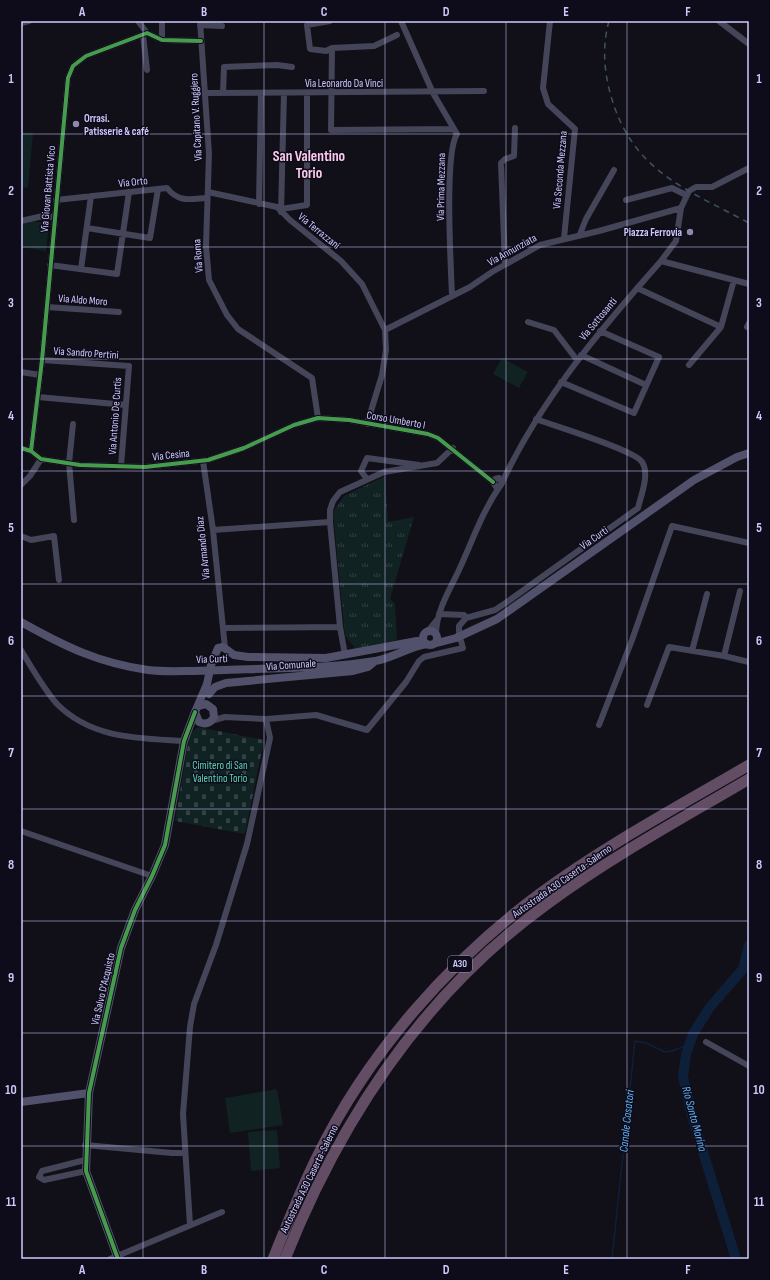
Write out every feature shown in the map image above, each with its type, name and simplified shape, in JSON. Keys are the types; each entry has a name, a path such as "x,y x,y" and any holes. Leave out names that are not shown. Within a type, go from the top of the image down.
{"highway":[{"name":"Autostrada A30 Caserta-Salerno","path":"273,1259 318,1155 336,1122 366,1075 403,1025 445,978 484,940 541,893 629,835 749,765"},
{"name":"Autostrada A30 Caserta-Salerno","path":"285,1259 326,1166 344,1133 395,1056 455,985 522,923 547,904 593,872 749,779"}],"street":[{"path":"21,22 29,21"},
{"path":"138,21 145,34 147,70"},
{"path":"162,21 162,40"},
{"path":"330,21 307,25 310,49 326,51 332,48 374,46 397,35"},
{"path":"332,48 331,130 454,129 433,93 401,21"},
{"name":"Via Seconda Mezzana","path":"550,21 543,88 548,104 575,129 564,238"},
{"path":"719,21 749,44"},
{"path":"200,23 222,26"},
{"name":"Via Capitano V. Ruggiero","path":"200,23 209,154 208,195"},
{"path":"145,34 162,40 201,41"},
{"name":"Via Giovan Battista Vico","path":"31,451 42,360 68,78 73,66 86,56 145,34"},
{"path":"223,93 224,67 292,67"},
{"name":"Via Leonardo Da Vinci","path":"205,93 433,93 484,91"},
{"path":"259,204 261,93"},
{"path":"284,93 281,211 307,205 307,93"},
{"path":"505,264 501,163 505,159 514,156 515,128"},
{"name":"Via Prima Mezzana","path":"452,296 450,166 453,140 457,134 454,129"},
{"path":"749,168 712,187 696,187 687,193 681,208 676,241 661,261 749,284"},
{"path":"580,234 586,219 614,170"},
{"name":"Via Orto","path":"56,200 167,188 173,196 179,198 208,195"},
{"path":"626,200 672,188 687,193"},
{"path":"87,228 150,238 158,189"},
{"path":"50,265 117,274 128,192"},
{"name":"Via Terrazzani","path":"208,195 277,207 341,261 362,284 385,330"},
{"name":"Via Roma","path":"208,195 206,246 209,280 227,315 238,329 312,378 318,418"},
{"path":"81,269 92,196"},
{"name":"Via Annunziata","path":"385,330 470,287 505,264 540,245 634,222 681,208"},
{"path":"21,221 43,216 55,217"},
{"name":"Via Sottosanti","path":"431,634 444,600 492,497 497,482 508,472 536,419 579,357 661,261"},
{"path":"689,365 722,327 734,280"},
{"path":"637,288 722,327"},
{"name":"Via Aldo Moro","path":"47,307 119,312"},
{"path":"528,322 554,330 579,357 646,385"},
{"path":"367,424 385,365 385,330"},
{"path":"561,382 634,413 659,357 600,331"},
{"name":"Via Sandro Pertini","path":"42,360 129,366"},
{"name":"Via Antonio De Curtis","path":"121,466 129,366"},
{"path":"21,372 40,375"},
{"path":"38,397 126,405"},
{"name":"Corso Umberto I","path":"318,418 428,434 438,438 453,448 468,463 497,482"},
{"name":"Via Cesina","path":"41,459 69,463 145,467 203,461 244,448 294,425 318,418"},
{"path":"458,632 459,626 465,621 466,618 495,610 508,602 638,508 645,475 642,461 634,455 536,419"},
{"path":"73,424 69,463 74,520"},
{"path":"21,448 31,451 41,459 30,476 21,485"},
{"path":"345,655 340,627 330,522 330,510 333,501 340,492 384,472 437,463 453,448"},
{"name":"Via Curti","path":"221,648 234,655 253,658 326,658 414,644 430,644 450,640 497,619 694,480 737,457 749,453"},
{"path":"367,479 361,471 367,458 396,461 422,466"},
{"name":"Via Armando Diaz","path":"203,461 213,530 222,630 221,648"},
{"path":"213,530 330,522"},
{"path":"599,725 632,640 672,526 749,543"},
{"path":"21,536 31,540 54,536 59,580"},
{"path":"724,656 740,591"},
{"path":"692,651 707,594"},
{"path":"438,617 460,614 464,615 466,618"},
{"name":"Via Curti","path":"21,622 68,648 107,662 148,670 225,670 334,665 377,661 390,657 431,634"},
{"path":"222,630 340,627"},
{"path":"431,634 450,640"},
{"path":"431,634 437,640 430,644 423,640 431,634"},
{"path":"188,728 224,717 266,719 316,715 367,730 406,682 419,661 424,657 463,648 461,641"},
{"path":"647,705 669,647 724,656 749,662"},
{"path":"201,723 197,720 197,709 208,684 213,661 223,654 221,648"},
{"path":"21,650 57,703 71,716 110,734 128,738 184,741"},
{"name":"Via Comunale","path":"209,694 215,687 226,683 353,671 368,667 377,661"},
{"path":"208,684 214,717 211,721"},
{"path":"197,709 204,704 224,717"},
{"name":"Via Salvo D'Acquisto","path":"115,1258 86,1171 85,1160 89,1093 121,948 135,910 165,845 184,741 197,709"},
{"path":"190,1225 184,1153 183,1114 190,1027 194,1004 216,945 247,844 270,738 266,719"},
{"path":"21,831 152,876"},
{"path":"706,1042 749,1066"},
{"path":"21,1102 89,1093"},
{"path":"86,1145 184,1153"},
{"path":"85,1160 42,1171 39,1177 44,1180 86,1171"},
{"path":"115,1258 222,1212"}],"green space":[{"path":"21,132 33,133 28,188 21,187"},
{"path":"33,221 49,224 46,251 21,247 21,224"},
{"path":"502,358 528,372 519,388 493,374"},
{"path":"385,476 388,522 414,517 390,599 395,604 397,640 356,649 345,636 333,512 344,496"},
{"name":"Cimitero di San Valentino Torio","path":"198,727 264,740 245,834 175,821 190,733"},
{"path":"277,1089 283,1125 230,1133 225,1098"},
{"path":"277,1130 280,1168 251,1171 248,1132"}],"waterway":[{"name":"Rio Santa Marina","path":"736,1259 692,1116 683,1077 686,1054 693,1034 710,1007 743,969 749,945"},
{"name":"Canale Casatori","path":"612,1259 635,1041 646,1043 665,1052 690,1044"}],"railway":[{"path":"609,21 605,40 605,68 611,96 620,122 633,143 647,160 664,175 683,188 749,223"}],"cycle path":[{"path":"31,451 42,360 68,78 73,66 86,56 147,33 162,40 201,41"},
{"path":"21,448 31,451 41,459 80,465 145,467 208,460 244,448 294,425 318,418 349,420 428,434 438,438 493,482"},
{"path":"118,1259 86,1171 89,1093 121,948 135,910 165,845 184,741 195,712"}],"place":[{"name":"Orrasi. Patisserie & café","path":"76,124"},
{"name":"Piazza Ferrovia","path":"690,232"}],"district":[{"name":"San Valentino Torio","path":"309,164"}]}
